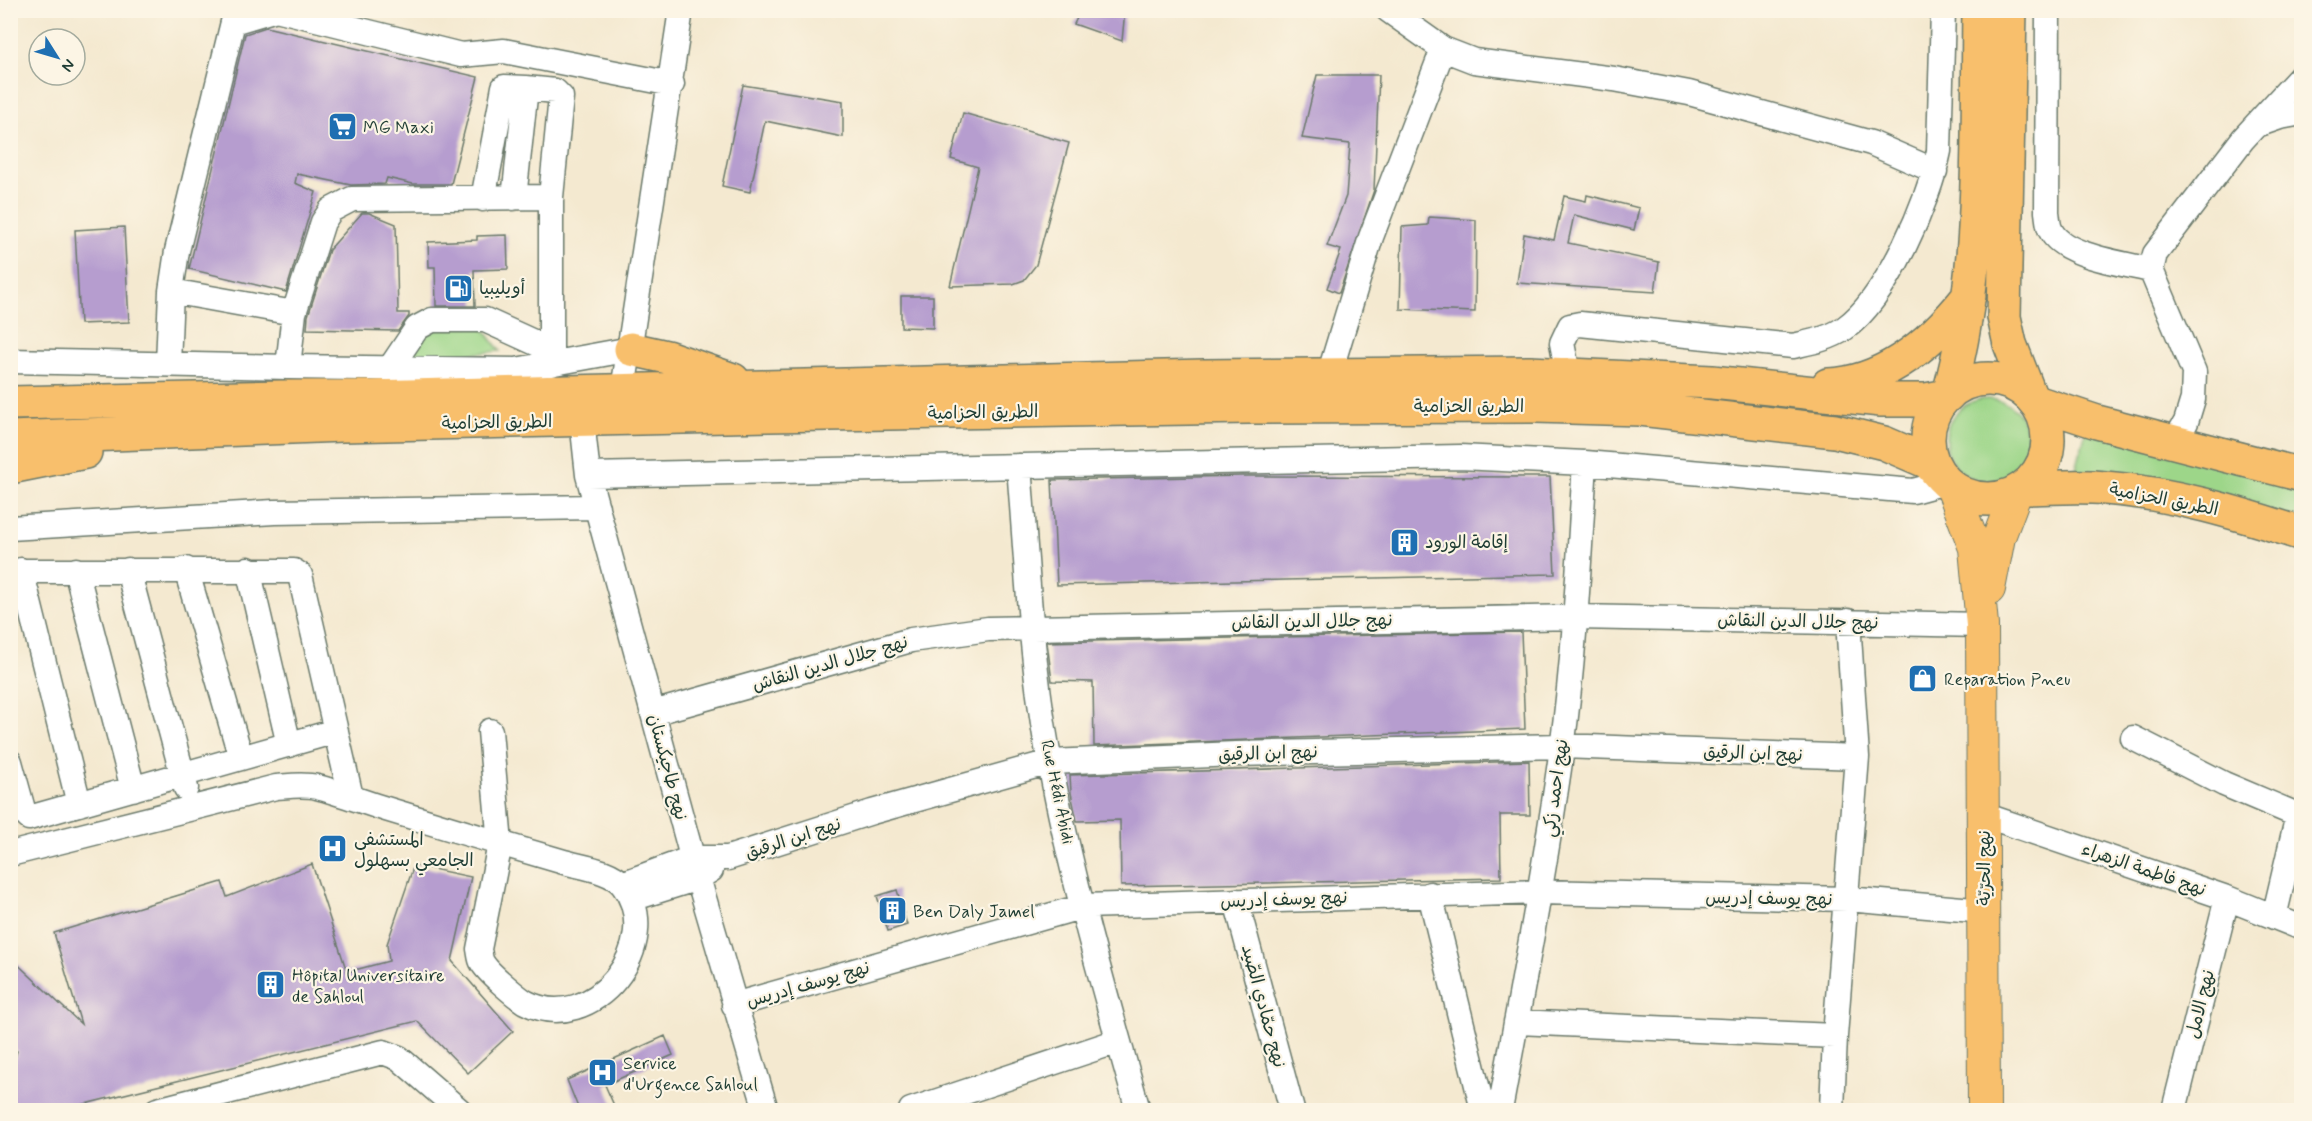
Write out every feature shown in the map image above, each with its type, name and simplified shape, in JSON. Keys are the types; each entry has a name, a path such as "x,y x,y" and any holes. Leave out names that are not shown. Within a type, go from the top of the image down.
{"highway":[{"path":"1947,482 1933,462 1929,436 1936,410 1948,395 1964,334 1969,296 1977,207 1979,10"},
{"path":"2010,10 2004,317 2010,344 2033,399 2045,419 2048,438 2046,458 2037,475 2020,490"},
{"path":"1770,388 1839,385 1873,375 1926,344 1948,323 1969,296"},
{"path":"631,349 655,353 758,387"},
{"name":"الطريق الحزامية","path":"10,403 281,397 369,398 552,369 623,390 1329,375 1568,374 1770,388 1881,400 1926,400 1948,395 1964,384 1981,380 1999,380 2016,386 2033,399 2174,443 2301,475"},
{"name":"الطريق الحزامية","path":"10,438 582,420 1260,407 1461,405 1640,409 1835,431 1884,443 1928,462 1947,482 1967,495 1984,499 2001,498 2020,490 2104,488 2141,493 2251,517 2301,534"},
{"path":"10,467 116,446 151,433"}],"main road":[{"path":"1947,482 1966,518 1975,549 1982,626"},
{"path":"1982,626 1999,537 2020,490"},
{"name":"نهج الحرّيّة","path":"1982,626 1985,910 1984,1110"}],"street":[{"path":"168,364 171,291 185,211 233,22 273,10"},
{"path":"280,10 461,55 504,51 672,84"},
{"path":"623,390 672,84 681,10"},
{"path":"1388,10 1443,49 1474,61 1614,79 1700,96 1870,143 1935,171"},
{"path":"1568,374 1562,343 1569,326 1580,324 1793,346 1820,341 1845,328 1865,309 1885,279 1926,198 1935,171 1939,151 1943,10"},
{"path":"2048,10 2047,212 2050,231 2059,242 2076,251 2151,270"},
{"path":"1329,375 1371,237 1443,49"},
{"path":"2174,443 2186,422 2193,399 2194,372 2151,270 2155,254 2243,140 2301,75"},
{"path":"483,199 504,87 555,91 561,97 551,197 552,369"},
{"path":"514,198 526,88"},
{"path":"2257,125 2301,113"},
{"path":"288,367 294,313 323,222 341,203 352,199 551,197"},
{"path":"171,291 294,313"},
{"path":"369,398 417,328 432,320 485,320 552,369"},
{"path":"10,361 389,370 516,370 552,369 631,349"},
{"name":"نهج طاجيكستان","path":"582,420 588,475 695,868 766,1110"},
{"path":"588,475 1460,457 1585,463 1907,491 1947,482"},
{"name":"نهج احمد زكي","path":"1500,1110 1540,892 1562,746 1576,617 1585,463"},
{"name":"Rue Hédi Abidi","path":"1019,466 1031,626 1050,762 1084,906 1137,1110"},
{"path":"10,528 274,512 597,507"},
{"path":"79,804 16,570 284,568 300,575 351,797"},
{"path":"186,569 241,758"},
{"path":"248,569 289,745"},
{"path":"76,570 133,789"},
{"path":"128,570 184,774 189,809"},
{"name":"نهج جلال الدين النقاش","path":"653,713 911,640 955,632 1031,626 1576,617 1848,621 1982,626"},
{"path":"1832,1110 1835,1036 1857,757 1848,621"},
{"path":"10,854 276,787 314,786 500,843 597,871 615,878 626,891 635,912 634,939 627,961 613,984 594,999 573,1009 550,1011 534,1006 519,998 482,963 479,949 500,843 490,731"},
{"path":"10,762 27,817 336,732"},
{"path":"2133,738 2224,784 2300,816 2274,917"},
{"name":"نهج ابن الرقيق","path":"626,891 872,812 1050,762 1236,754 1562,746 1857,757"},
{"name":"نهج فاطمة الزهراء","path":"1984,815 2227,898 2301,928"},
{"name":"نهج يوسف إدريس","path":"734,1005 1084,906 1540,892 1847,900 1985,910"},
{"path":"1430,894 1483,1110"},
{"name":"نهج الامل","path":"2174,1110 2227,898"},
{"name":"نهج حمّادي الصّيد","path":"1236,901 1292,1110"},
{"path":"1516,1022 1835,1036"},
{"path":"911,1110 1118,1041"},
{"path":"157,1110 383,1052 399,1058 459,1110"}],"green space":[{"path":"480,324 500,351 402,361 419,329"},
{"path":"1987,399 2003,402 2016,411 2025,424 2028,440 2025,456 2016,469 2003,478 1987,481 1971,478 1958,469 1949,456 1946,440 1949,424 1958,411 1971,402"},
{"path":"2087,427 2301,486 2301,519 2075,473"}],"building":[{"path":"1081,10 1125,10 1122,41 1074,24"},
{"name":"MG Maxi","path":"266,27 478,77 451,184 413,184 387,178 385,184 351,185 297,174 295,183 316,192 286,292 189,269 245,34"},
{"path":"1317,75 1379,75 1374,190 1339,293 1327,288 1341,250 1327,246 1346,196 1350,144 1302,138"},
{"path":"743,85 843,101 843,137 765,121 750,192 722,186"},
{"path":"963,113 1069,143 1036,265 1024,280 1013,284 950,286 978,167 951,159"},
{"path":"1587,195 1639,208 1634,230 1574,215 1568,243 1659,262 1655,292 1517,283 1524,234 1554,240 1564,196 1586,201"},
{"path":"362,213 369,213 396,224 398,313 409,313 409,316 398,331 307,329 308,316 329,250"},
{"path":"1429,217 1476,220 1475,312 1400,309 1402,227 1428,225"},
{"path":"124,227 129,322 80,324 75,230"},
{"path":"507,235 508,269 474,270 475,306 436,306 435,267 429,267 428,242 477,240 477,236"},
{"path":"901,296 933,296 933,328 901,327"},
{"path":"1243,476 1550,477 1555,574 1057,585 1052,480"},
{"path":"1521,632 1525,729 1094,746 1093,682 1052,681 1047,642"},
{"path":"1529,761 1530,815 1500,815 1501,878 1121,886 1120,820 1077,821 1070,775"},
{"name":"Hôpital Universitaire de Sahloul","path":"312,864 347,972 389,961 387,944 414,865 471,877 452,961 513,1031 468,1073 417,1021 81,1105 78,1110 10,1110 10,1075 17,1051 10,1046 10,957 81,1024 54,933 222,882 227,897"},
{"name":"Ben Daly Jamel","path":"897,890 907,925 888,931 877,896"},
{"path":"665,1036 673,1055 605,1085 616,1110 579,1110 567,1080"}],"place":[{"name":"MG Maxi","path":"342,127"},
{"name":"أويليبيا","path":"458,288"},
{"name":"إقامة الورود","path":"1404,542"},
{"name":"Reparation Pneu","path":"1923,679"},
{"name":"المستشفى الجامعي بسهلول","path":"333,849"},
{"name":"Ben Daly Jamel","path":"892,911"},
{"name":"Hôpital Universitaire de Sahloul","path":"271,985"},
{"name":"Service d'Urgence Sahloul","path":"602,1073"}]}
